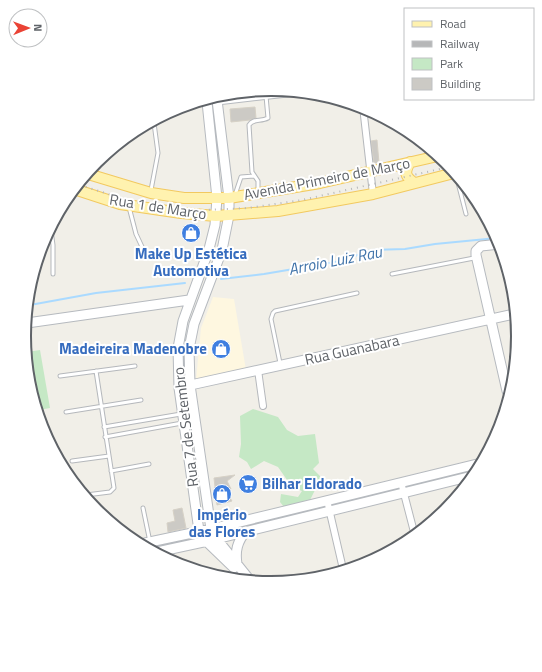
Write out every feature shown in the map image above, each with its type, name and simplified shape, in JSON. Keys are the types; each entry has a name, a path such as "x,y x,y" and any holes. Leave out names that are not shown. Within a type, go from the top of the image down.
{"main road":[{"name":"Rua 7 de Setembro","path":"217,102 232,197 222,250 194,324 189,349 190,385 211,529 216,538 245,574"},
{"name":"Rua 7 de Setembro","path":"208,104 217,198 216,216 214,234 182,322 178,348 179,388 199,531 206,541 229,564 243,574"},
{"name":"Avenida Primeiro de Março","path":"93,176 151,193 184,198 217,198 258,194 320,183 431,158"},
{"path":"410,162 406,169 406,175 414,183"},
{"name":"Avenida Primeiro de Março","path":"216,216 278,211 373,194 448,174"},
{"name":"Rua 1 de Março","path":"80,191 128,206 181,214 216,216"},
{"path":"493,245 481,246 477,254 506,385"},
{"path":"32,322 190,300"},
{"name":"Rua Guanabara","path":"179,388 510,315"},
{"path":"149,543 473,465"},
{"path":"164,550 464,478"},
{"path":"238,566 236,558 237,545 240,538 246,531"}],"street":[{"path":"364,114 373,194"},
{"path":"258,370 263,406"},
{"path":"401,482 413,529"},
{"path":"327,500 342,565"}],"lane":[{"path":"258,194 258,181 252,172 249,125 254,120 268,118 266,96"},
{"path":"151,193 158,153 154,126"},
{"path":"232,197 241,177 254,176"},
{"path":"460,188 466,214"},
{"path":"128,206 136,234 144,251"},
{"path":"52,238 53,274"},
{"path":"392,274 477,254"},
{"path":"281,366 271,319 275,311 357,293"},
{"path":"60,376 135,366"},
{"path":"91,494 112,491 114,488 96,371"},
{"path":"66,412 141,400"},
{"path":"104,427 151,419 183,418"},
{"path":"105,437 152,429 183,418"},
{"path":"151,419 152,429"},
{"path":"72,461 109,456"},
{"path":"111,471 149,464"},
{"path":"143,508 148,542"}],"shaded area":[{"name":"Madeireira Madenobre","path":"213,297 234,299 246,370 196,380 201,328"}],"green space":[{"path":"40,350 50,408 43,409 39,398 33,367 32,351"},
{"path":"253,409 278,417 287,430 298,436 315,434 319,463 313,469 324,480 315,490 310,500 284,507 280,502 281,494 298,497 302,491 292,487 278,467 264,461 251,469 247,462 239,457 241,444 240,416"}],"building":[{"path":"255,107 256,118 231,122 230,109"},
{"path":"377,140 379,163 374,163 371,141"},
{"name":"Império das Flores","path":"235,475 227,481 231,489 229,490 232,501 217,505 214,478"},
{"path":"182,508 186,528 168,532 167,523 175,521 173,510"}],"waterway":[{"name":"Arroio Luiz Rau","path":"221,279 264,274 341,261 371,250 405,249 435,244 490,239"},
{"name":"Arroio Luiz Rau","path":"33,304 96,293 185,283"}],"railway":[{"path":"84,186 130,201 158,206 203,210 248,208 302,200 443,168"}],"place":[{"name":"Make Up Estética Automotiva","path":"191,233"},
{"name":"Madeireira Madenobre","path":"221,349"},
{"name":"Bilhar Eldorado","path":"248,484"},
{"name":"Império das Flores","path":"222,494"}]}
